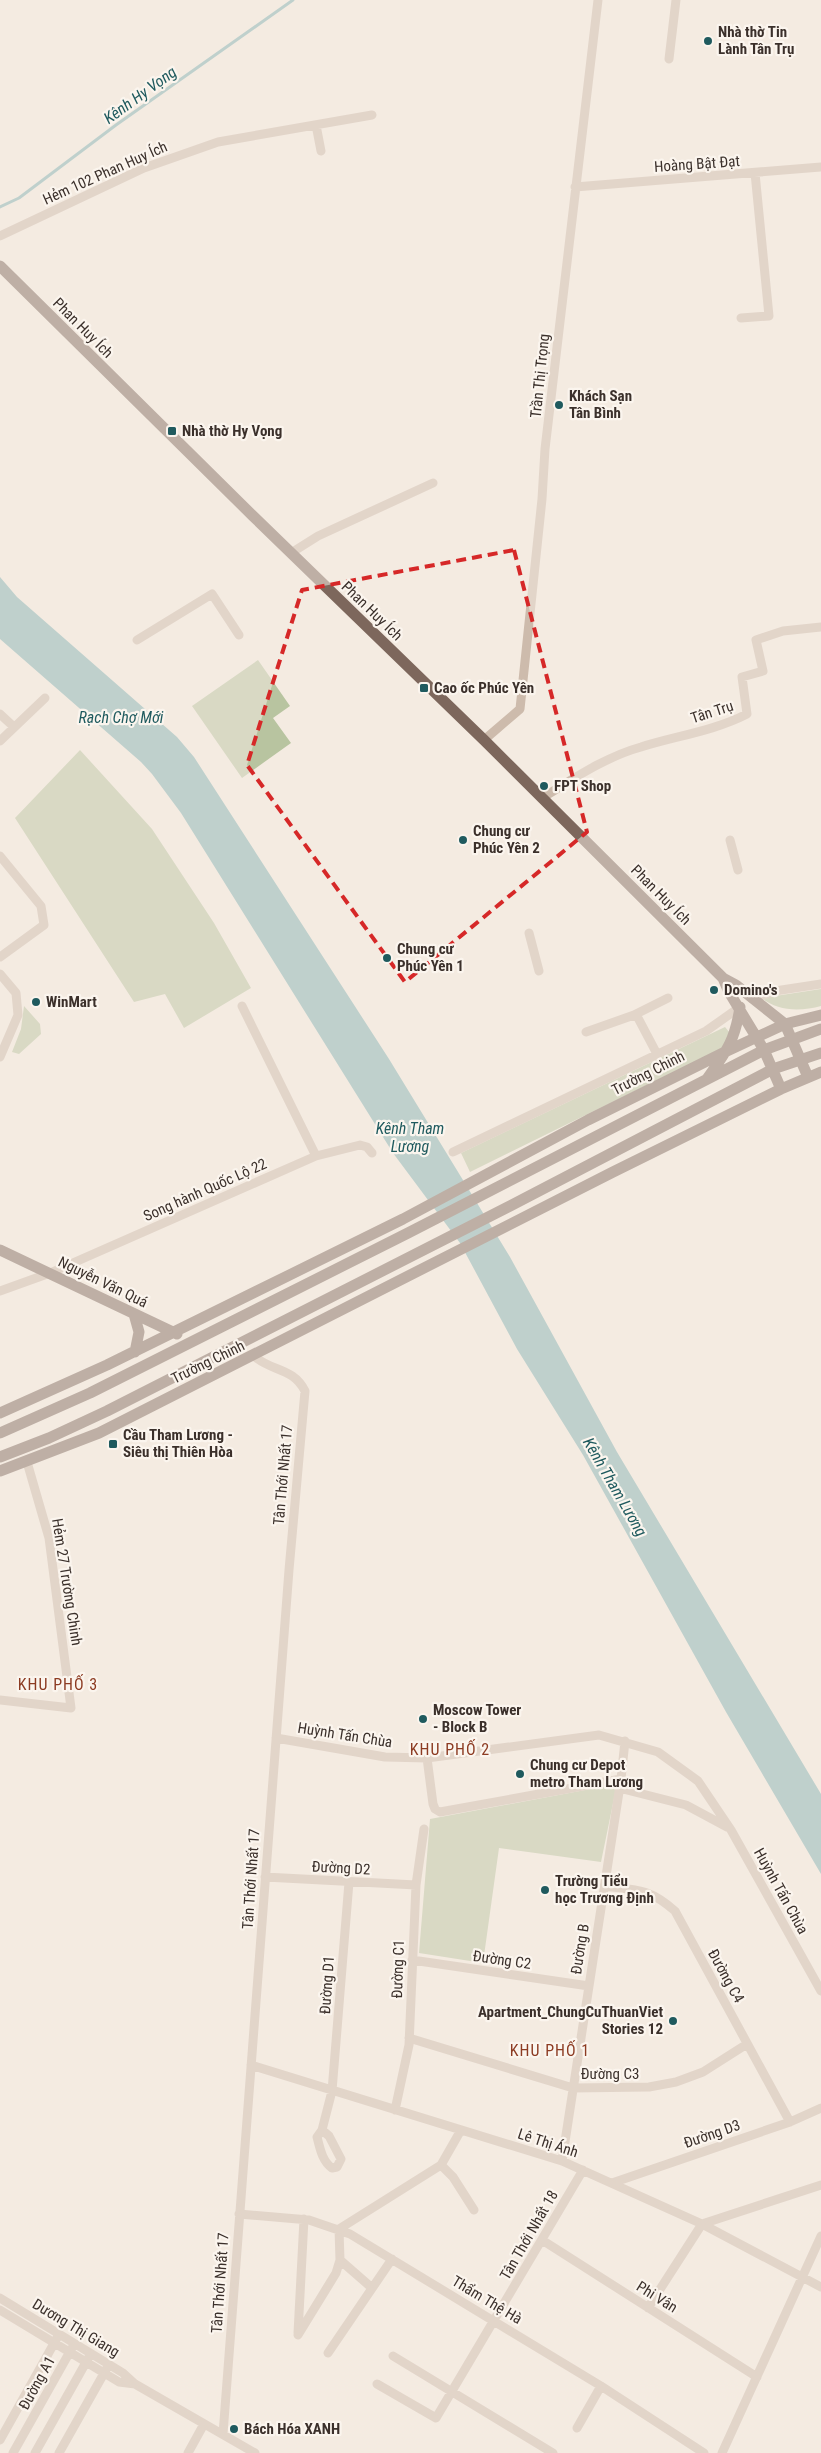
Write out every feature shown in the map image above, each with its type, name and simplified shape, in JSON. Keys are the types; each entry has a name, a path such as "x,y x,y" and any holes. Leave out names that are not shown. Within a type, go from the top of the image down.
{"main road":[{"name":"Phan Huy Ích","path":"0,266 484,740 723,978"},
{"path":"723,978 736,985 785,1024 793,1038 808,1077"},
{"path":"723,978 729,992 757,1036 781,1089"},
{"path":"706,1080 727,1050 736,1031 740,1007"},
{"name":"Trường Chinh","path":"172,1332 402,1219 588,1120 727,1050 785,1024 821,1015"},
{"path":"588,1120 596,1136 764,1050 821,1029"},
{"path":"821,1053 773,1069 605,1156 613,1172 781,1089 821,1072"},
{"name":"Trường Chinh","path":"0,1433 90,1393 596,1136"},
{"name":"Trường Chinh","path":"0,1457 107,1411 605,1156"},
{"name":"Trường Chinh","path":"0,1472 99,1433 254,1356 613,1172"},
{"name":"Nguyễn Văn Quá","path":"0,1250 192,1340"},
{"path":"134,1314 139,1332 135,1352"},
{"path":"0,1413 135,1352 172,1332"},
{"path":"23,1448 27,1462"}],"street":[{"name":"Trần Thị Trọng","path":"484,740 520,709 546,449 598,0"},
{"path":"669,59 676,0"},
{"name":"Hẻm 102 Phan Huy Ích","path":"0,236 144,168 218,142 372,115"},
{"path":"316,125 321,151"},
{"name":"Hoàng Bật Đạt","path":"575,187 821,167"},
{"path":"741,318 769,316 754,173"},
{"path":"291,553 318,536 433,483"},
{"path":"137,640 212,594 238,635"},
{"name":"Tân Trụ","path":"542,798 596,766 639,747 703,730 747,714 742,677 763,671 756,640 783,631 821,627"},
{"path":"0,741 45,698"},
{"path":"1,716 14,727"},
{"path":"730,840 738,870"},
{"path":"0,856 41,906 44,925 0,957"},
{"path":"529,933 539,971"},
{"path":"0,974 16,993 18,1015 0,1057"},
{"path":"752,999 775,991 821,984"},
{"path":"586,1032 634,1015 668,998"},
{"path":"242,1006 316,1156"},
{"name":"Trường Chinh","path":"452,1152 706,1030 740,1007"},
{"path":"634,1015 638,1018 658,1054"},
{"name":"Song hành Quốc Lộ 22","path":"50,1273 316,1156 360,1145 367,1147 372,1153"},
{"path":"0,1292 50,1273"},
{"name":"Tân Thới Nhất 17","path":"223,2434 265,1877 305,1391 299,1380 291,1374 262,1363 254,1356"},
{"name":"Hẻm 27 Trường Chinh","path":"0,1700 71,1708 49,1538 27,1462"},
{"name":"Huỳnh Tấn Chùa","path":"276,1738 386,1757 427,1758 598,1735 625,1741 658,1752 698,1781 731,1830 821,1991"},
{"name":"Đường B","path":"562,2161 625,1741"},
{"path":"427,1758 433,1804 440,1812 620,1783"},
{"name":"Huỳnh Tấn Chùa","path":"620,1783 686,1805 712,1817 731,1830"},
{"name":"Đường C1","path":"395,2110 409,2038 416,1885 424,1829"},
{"name":"Đường D2","path":"265,1877 416,1885"},
{"name":"Đường D1","path":"322,2130 332,2091 349,1882"},
{"name":"Đường C4","path":"604,1886 646,1891 659,1897 675,1911 790,2122"},
{"name":"Đường C2","path":"412,1960 589,1986"},
{"name":"Đường C3","path":"409,2038 573,2088 649,2087 676,2082 703,2072 747,2044"},
{"name":"Lê Thị Ánh","path":"251,2066 562,2161 702,2224 821,2287"},
{"name":"Đường D3","path":"612,2183 790,2122 821,2108"},
{"path":"304,2219 298,2336 336,2273 340,2260 338,2229 441,2165 462,2130"},
{"path":"441,2165 454,2176 474,2210"},
{"name":"Tân Thới Nhất 18","path":"377,2384 436,2418 583,2170"},
{"path":"648,2308 702,2224 821,2185"},
{"name":"Thẩm Thệ Hà","path":"239,2214 304,2219 338,2229 495,2320 704,2453"},
{"path":"722,2453 821,2236"},
{"name":"Phi Vân","path":"542,2240 757,2377"},
{"path":"328,2353 392,2259"},
{"path":"340,2260 372,2288"},
{"name":"Dương Thị Giang","path":"0,2298 109,2364 135,2384 255,2453"},
{"name":"Dương Thị Giang","path":"0,2310 119,2382 135,2384"},
{"name":"Đường A1","path":"0,2440 59,2334"},
{"name":"Đường A1","path":"14,2453 75,2343"},
{"path":"36,2453 91,2353"},
{"path":"393,2356 553,2453"},
{"path":"59,2453 109,2364"},
{"path":"577,2428 601,2386"},
{"path":"188,2453 204,2424"}],"highlighted area":[{"path":"514,550 587,832 405,982 247,765 302,590"}],"green space":[{"path":"258,660 290,706 273,718 291,743 242,778 192,706"},
{"path":"80,750 152,829 214,923 251,988 184,1028 165,994 134,1002 15,818"},
{"path":"821,989 821,1006 814,1008 783,1008 768,1003 762,998"},
{"path":"24,1006 40,1024 41,1034 19,1054 12,1052 21,1029"},
{"path":"725,1027 730,1033 724,1047 470,1172 461,1153"},
{"path":"617,1784 601,1862 499,1848 483,1963 419,1953 430,1819"}],"water":[{"name":"Kênh Tham Lương","path":"0,577 17,597 177,737 194,757 389,1059 510,1257 617,1452 821,1794 821,1874 726,1712 583,1455 517,1349 460,1243 393,1153 181,813 141,762 0,639"}],"waterway":[{"name":"Kênh Hy Vọng","path":"0,207 19,198 116,125 293,0"}],"place":[{"name":"Nhà thờ Tin Lành Tân Trụ","path":"708,41"},
{"name":"Khách Sạn Tân Bình","path":"559,405"},
{"name":"Nhà thờ Hy Vọng","path":"172,431"},
{"name":"Cao ốc Phúc Yên","path":"424,688"},
{"name":"FPT Shop","path":"544,786"},
{"name":"Chung cư Phúc Yên 2","path":"463,840"},
{"name":"Chung cư Phúc Yên 1","path":"387,958"},
{"name":"Domino's","path":"714,990"},
{"name":"WinMart","path":"36,1002"},
{"name":"Cầu Tham Lương - Siêu thị Thiên Hòa","path":"113,1444"},
{"name":"Moscow Tower - Block B","path":"423,1719"},
{"name":"Chung cư Depot metro Tham Lương","path":"520,1774"},
{"name":"Trường Tiểu học Trương Định","path":"545,1890"},
{"name":"Apartment_ChungCuThuanViet Stories 12","path":"673,2021"},
{"name":"Bách Hóa XANH","path":"234,2429"}],"district":[{"name":"KHU PHỐ 3","path":"58,1684"},
{"name":"KHU PHỐ 2","path":"450,1749"},
{"name":"KHU PHỐ 1","path":"550,2050"}],"water label":[{"name":"Rạch Chợ Mới","path":"121,717"}]}
